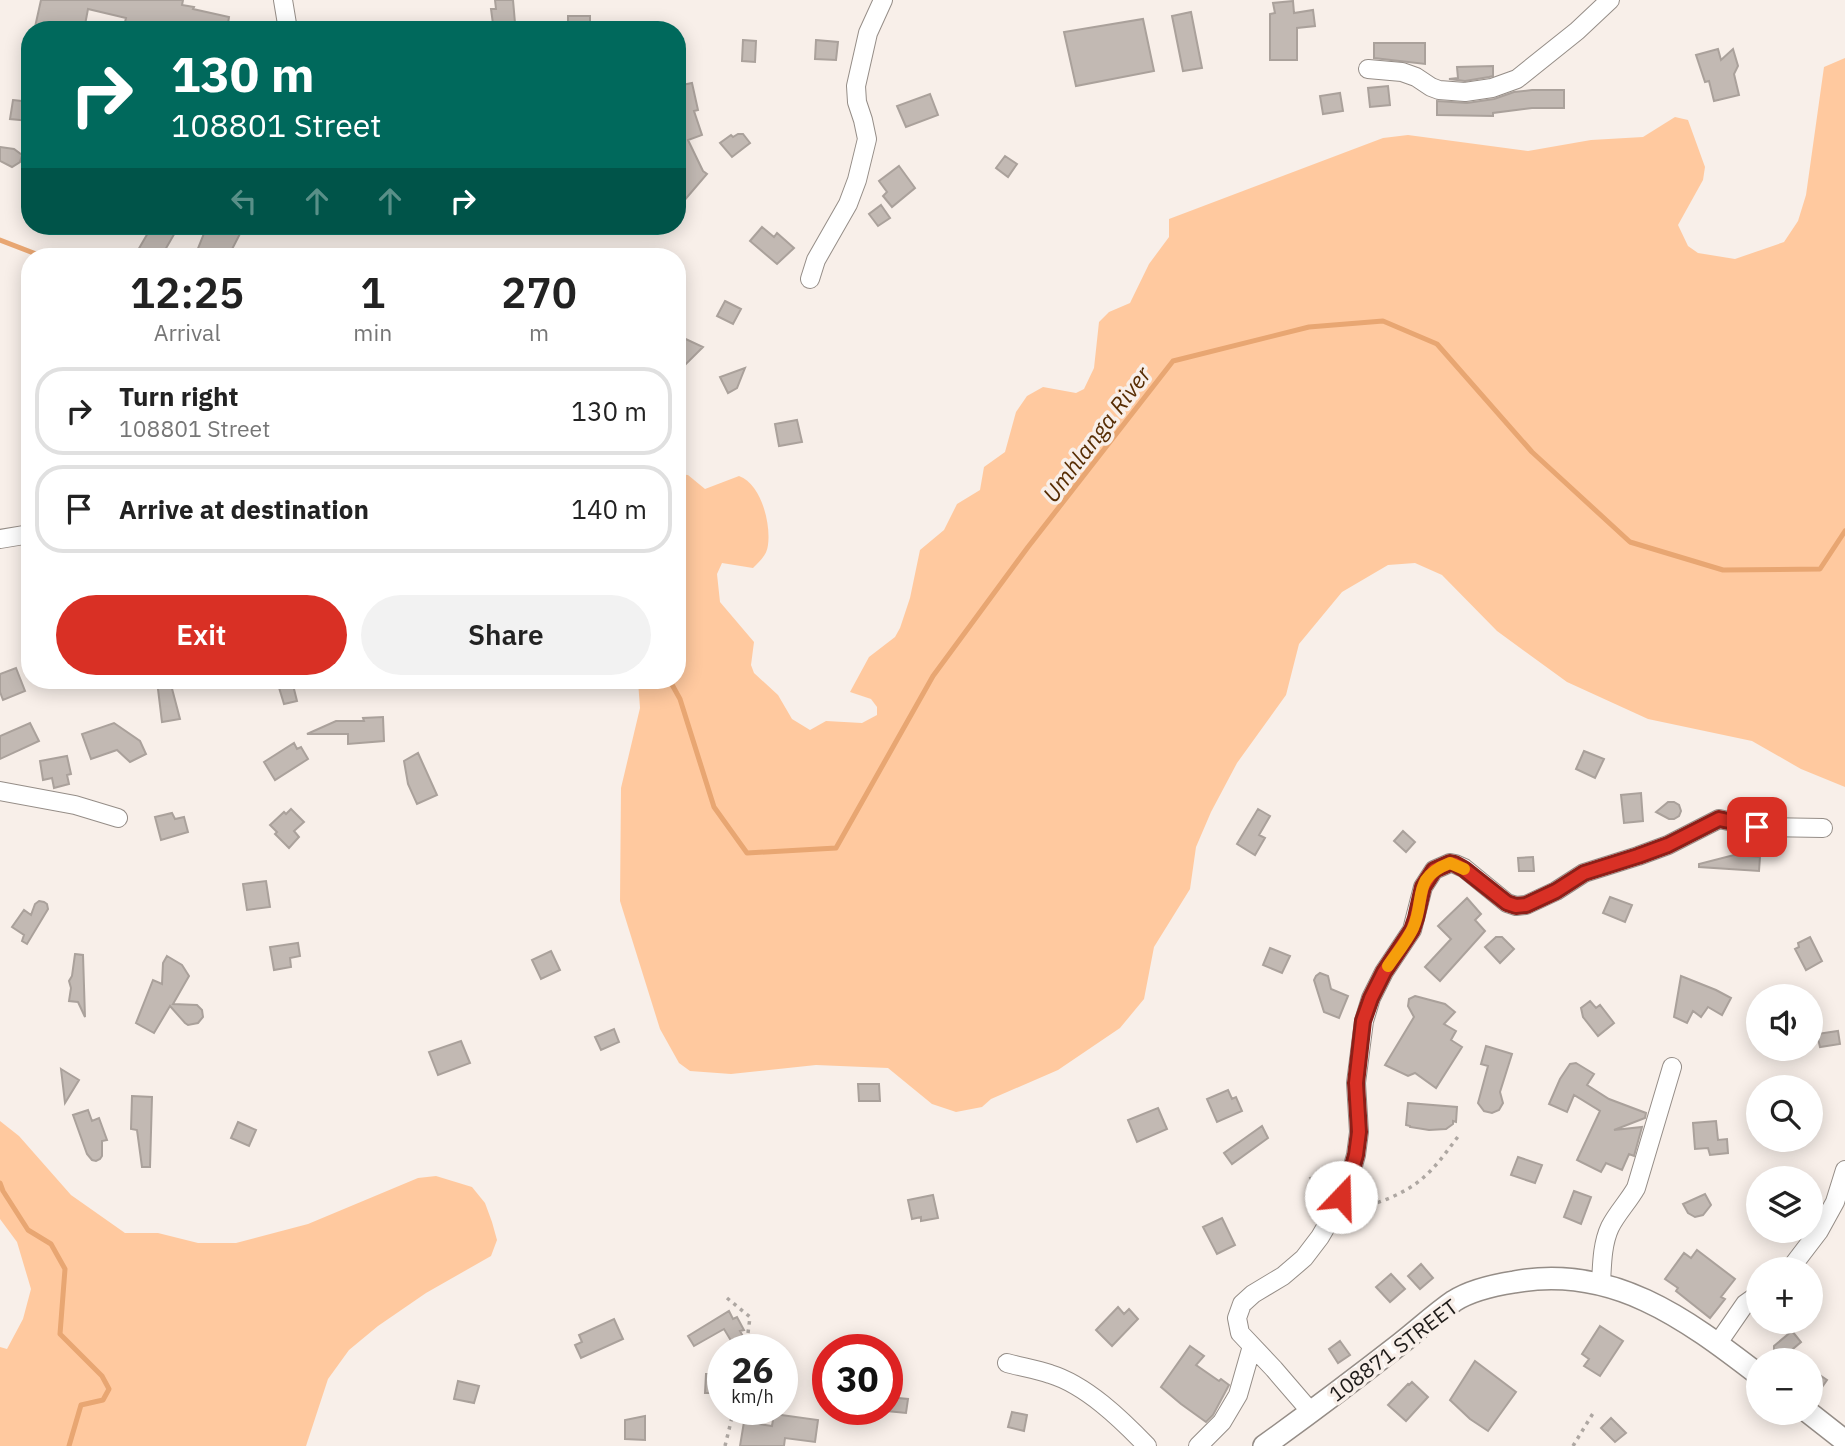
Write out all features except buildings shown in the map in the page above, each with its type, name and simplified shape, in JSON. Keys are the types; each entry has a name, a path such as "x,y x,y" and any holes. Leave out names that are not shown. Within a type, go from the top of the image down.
{"street":[{"path":"284,0 287,21"},
{"path":"810,279 816,260 848,204 857,180 867,139 857,102 856,86 868,33 883,0"},
{"path":"1368,69 1402,72 1439,90 1465,92 1492,88 1517,79 1577,32 1610,0"},
{"path":"0,539 21,536"},
{"path":"0,791 75,805 118,818"},
{"path":"1311,1412 1275,1368 1240,1333 1237,1318 1242,1304 1253,1294 1293,1269 1304,1258 1334,1213 1349,1180 1359,1132 1357,1066 1363,1021 1384,972 1412,930 1423,887 1434,870 1450,863 1455,864 1507,903 1526,905 1556,891 1584,873 1668,845 1719,819 1757,827 1823,828"},
{"path":"1601,1284 1606,1239 1615,1219 1636,1188 1672,1067"},
{"path":"1799,1257 1819,1231 1835,1202 1845,1170"},
{"name":"108871 STREET","path":"1264,1446 1456,1300 1492,1286 1538,1278 1573,1279 1601,1284 1640,1297 1718,1343 1746,1365"},
{"path":"1718,1343 1746,1303"},
{"path":"1198,1446 1222,1422 1238,1395 1252,1346"},
{"path":"1007,1363 1052,1374 1080,1388 1116,1415 1147,1446"},
{"path":"1823,1424 1845,1441"}],"path":[{"path":"1334,1213 1367,1207 1397,1194 1424,1177 1460,1134"},
{"path":"727,1298 750,1317 748,1334"},
{"path":"1573,1446 1595,1410"},
{"path":"726,1446 731,1425"}],"shaded area":[{"path":"1845,58 1845,787 1801,769 1752,741 1648,719 1567,682 1497,631 1442,575 1415,563 1388,565 1342,592 1299,644 1286,695 1237,763 1211,812 1196,847 1190,889 1154,947 1144,999 1120,1028 1058,1070 991,1099 982,1107 956,1112 932,1104 888,1068 816,1065 731,1074 690,1071 679,1063 660,1029 620,901 621,788 640,708 639,689 686,689 686,475 705,489 739,476 753,487 763,505 769,536 765,555 753,568 722,563 717,574 720,602 754,642 751,665 754,673 778,695 792,719 810,730 826,721 862,723 877,715 877,707 871,699 850,692 869,657 895,637 900,628 910,598 920,550 944,530 957,504 980,490 984,467 1005,452 1016,412 1027,396 1043,387 1076,393 1084,389 1094,368 1099,322 1109,312 1130,303 1149,264 1169,237 1169,219 1383,138 1408,135 1528,151 1591,140 1643,137 1675,117 1688,120 1705,167 1703,180 1678,225 1688,246 1698,253 1735,259 1784,242 1798,221 1806,195 1824,67"},
{"path":"0,1121 19,1136 71,1195 125,1233 158,1233 198,1243 236,1243 308,1224 418,1178 436,1176 472,1187 485,1203 497,1240 491,1256 426,1293 349,1350 328,1379 306,1446 0,1446 0,1347 7,1349 23,1319 31,1289 17,1242 0,1219"}],"waterway":[{"name":"Umhlanga River","path":"0,240 21,248"},
{"name":"Umhlanga River","path":"674,689 714,807 747,853 836,848 933,676 1028,547 1173,361 1309,327 1383,321 1437,344 1532,452 1630,542 1723,570 1820,569 1845,531"},
{"path":"0,1183 28,1230 51,1244 65,1269 60,1334 102,1376 109,1389 103,1400 81,1405 69,1446"}],"slow traffic":[{"path":"1388,966 1412,930 1427,878 1434,870 1450,863 1464,869"}],"route":[{"path":"1341,1197 1356,1155 1359,1132 1356,1083 1363,1021 1384,972 1412,930 1423,887 1434,870 1450,863 1455,864 1499,899 1516,906 1526,905 1556,891 1584,873 1668,845 1709,822 1719,819 1757,827"}]}
